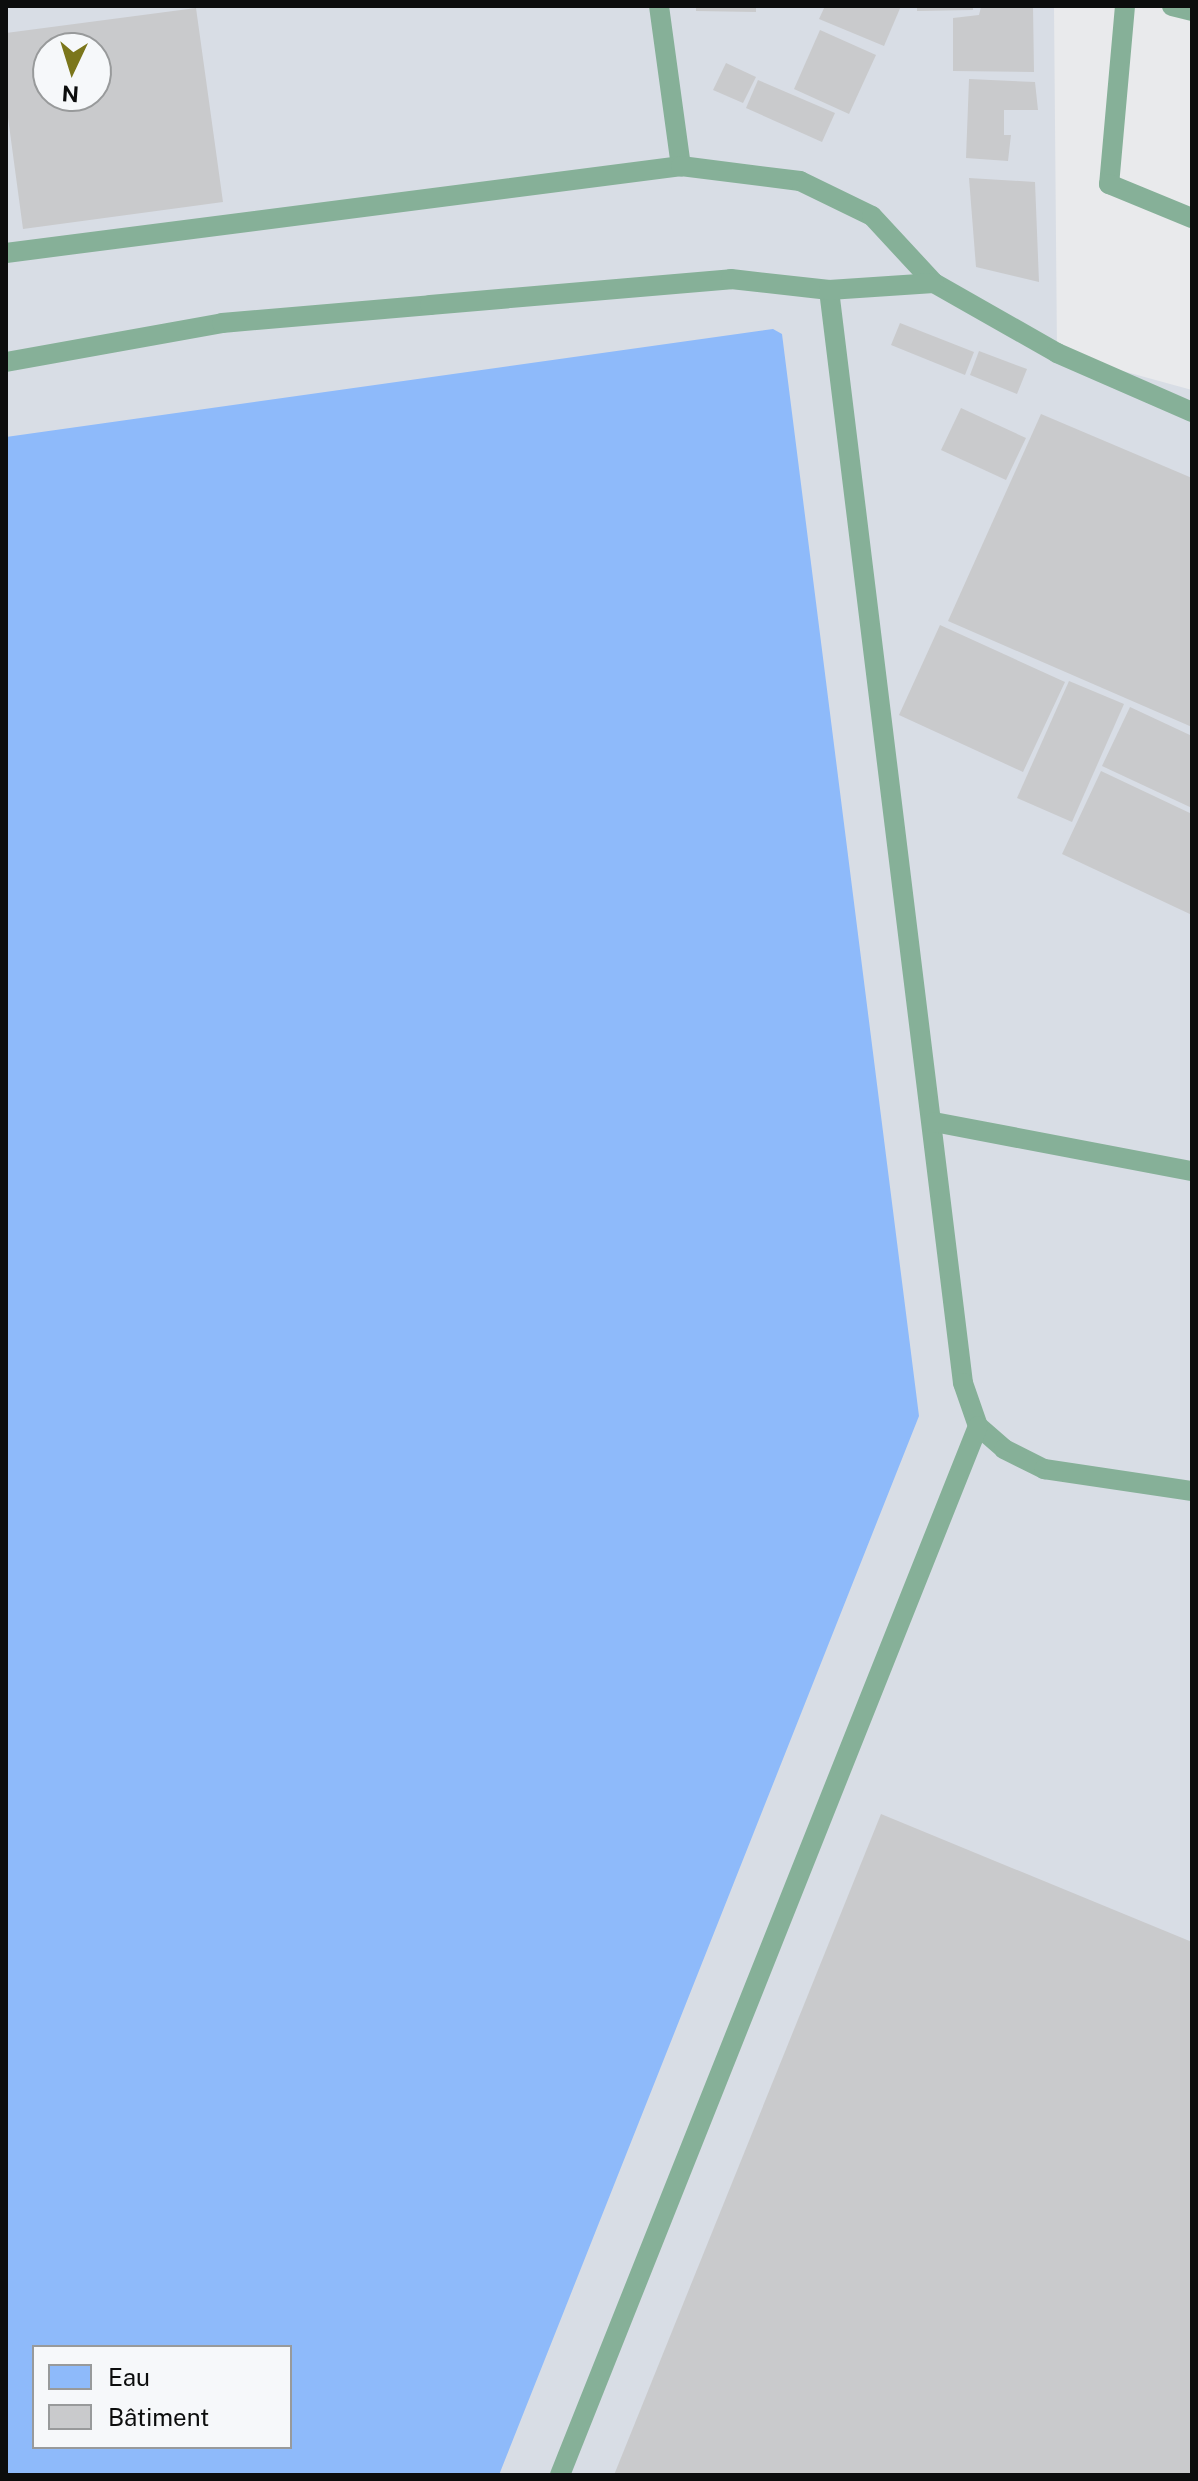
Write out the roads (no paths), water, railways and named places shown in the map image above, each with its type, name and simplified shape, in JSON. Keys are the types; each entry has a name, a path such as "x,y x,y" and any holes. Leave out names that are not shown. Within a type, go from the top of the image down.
{"lane":[{"path":"659,6 681,166"},
{"path":"1125,6 1109,184 1192,218"},
{"path":"1172,6 1192,11"},
{"path":"6,253 681,166 800,181 872,216 934,283 1057,353 1192,412"},
{"path":"6,362 222,323 445,303 731,279 829,290 934,283"},
{"path":"829,290 934,1122 963,1383 978,1426 1004,1449 1044,1469 1192,1491"},
{"path":"934,1122 1192,1171"},
{"path":"560,2475 978,1426"}],"water":[{"path":"773,329 782,334 919,1416 499,2475 6,2475 6,437"}]}
